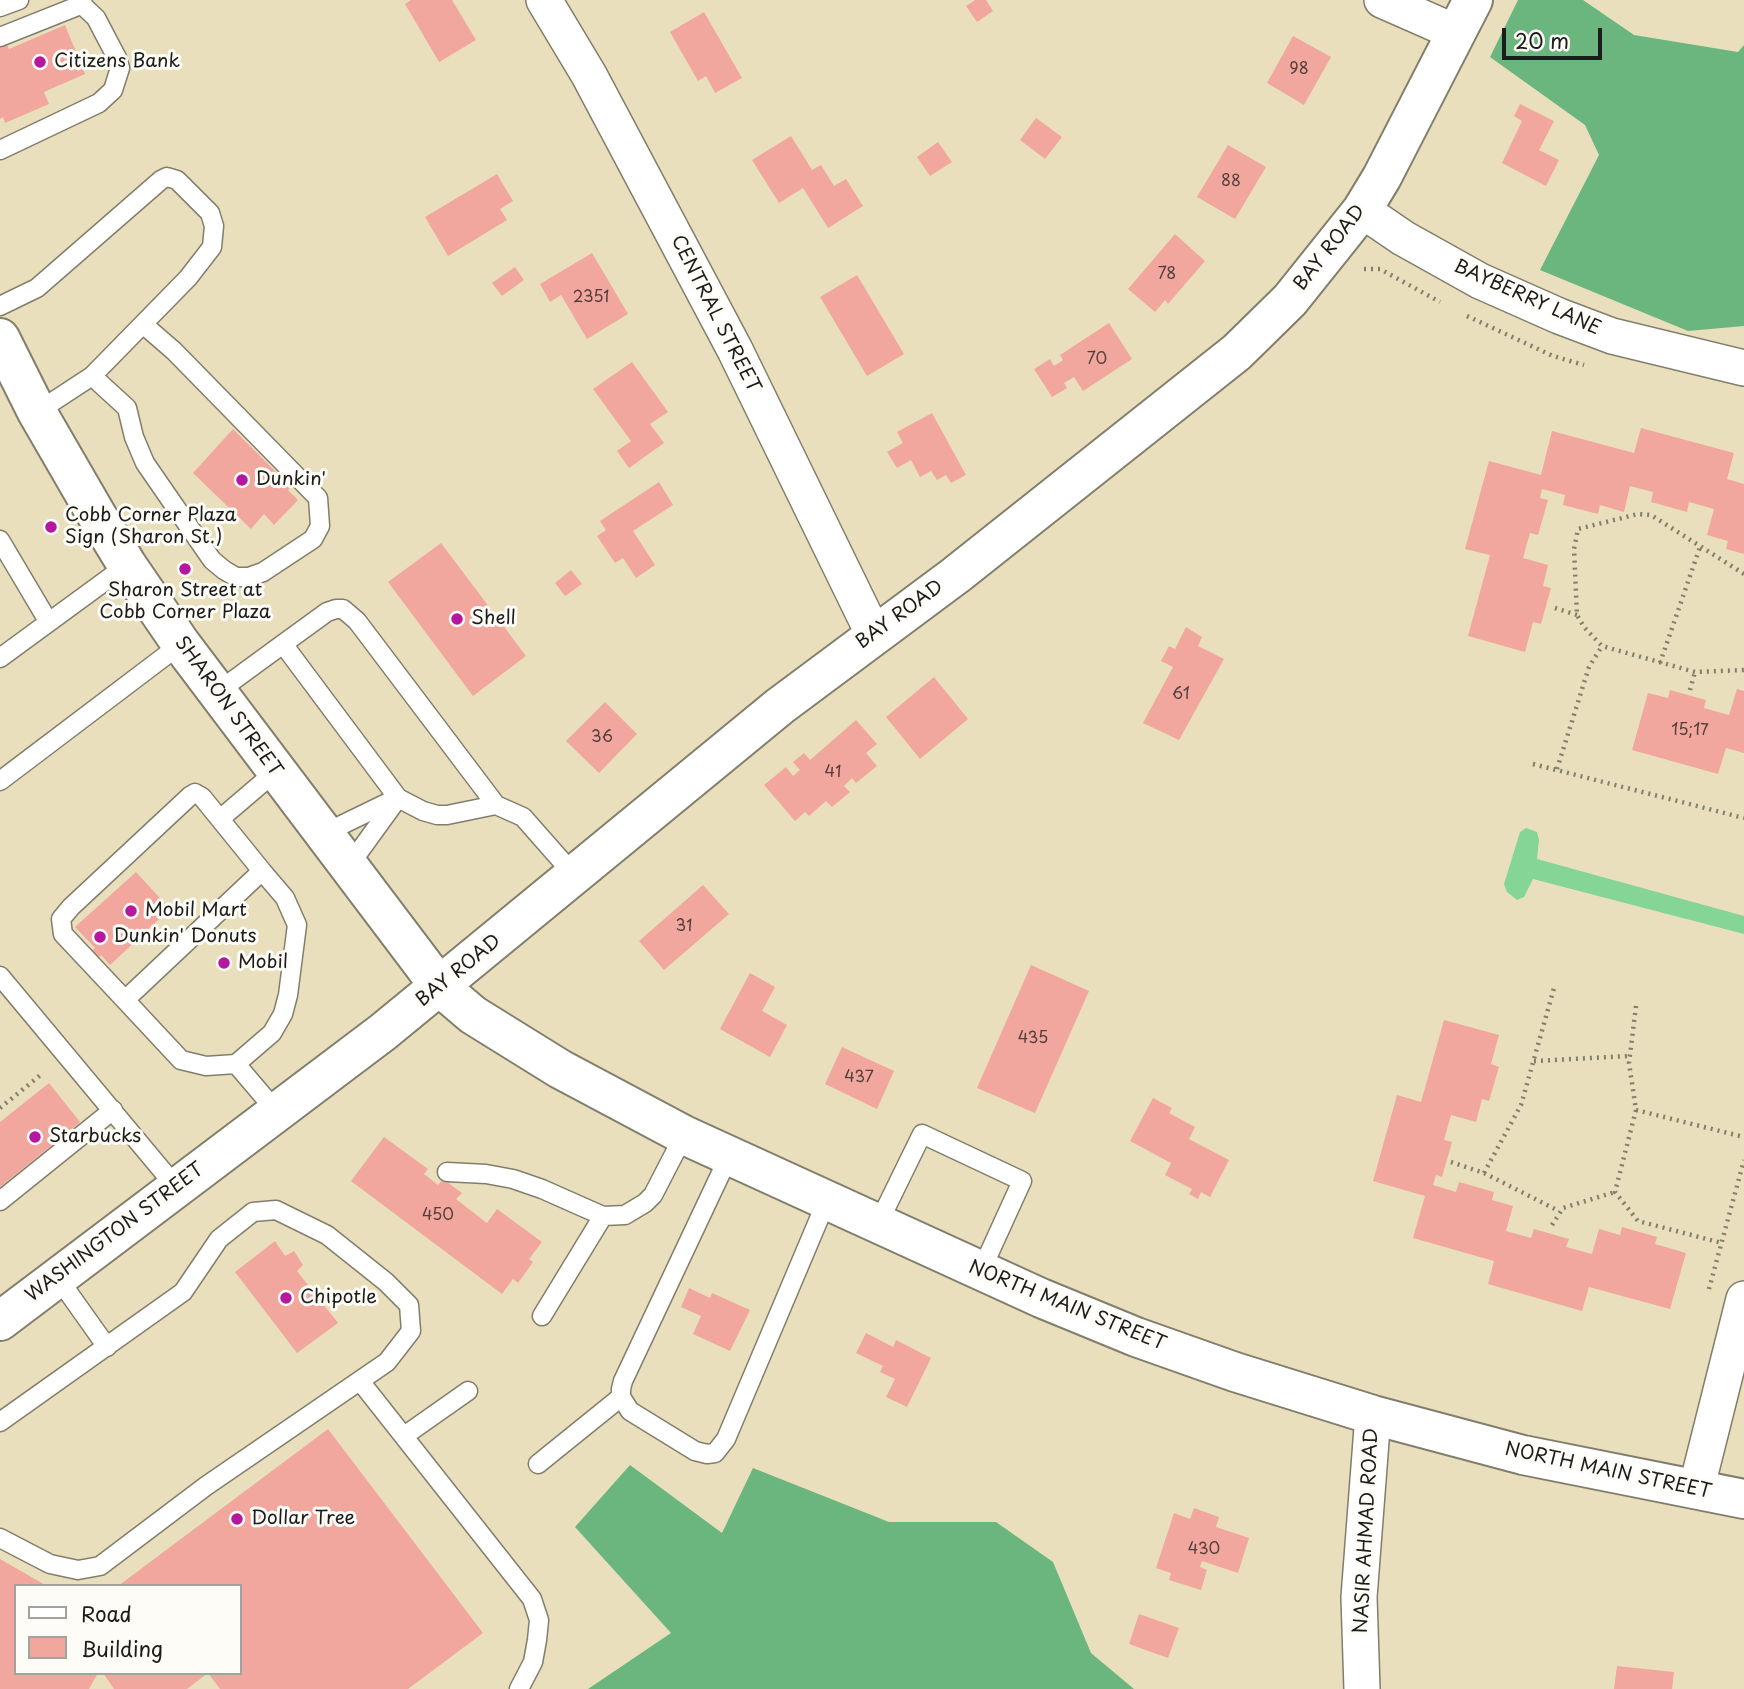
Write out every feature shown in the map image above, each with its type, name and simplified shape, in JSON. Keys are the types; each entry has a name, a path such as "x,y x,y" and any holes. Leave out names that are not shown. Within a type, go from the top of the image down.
{"main road":[{"name":"BAY ROAD","path":"231,1146 440,987 780,706 956,575 1237,352 1290,300 1362,210 1382,177 1465,16"},
{"name":"SHARON STREET","path":"0,338 37,412 127,565 216,693 440,987"},
{"name":"NORTH MAIN STREET","path":"440,987 473,1015 518,1044 684,1135 981,1271 1136,1337 1235,1372 1373,1415 1523,1455 1744,1499"},
{"name":"WASHINGTON STREET","path":"0,1321 231,1146"}],"street":[{"name":"CENTRAL STREET","path":"544,0 589,75 735,350 873,635"},
{"path":"1382,0 1465,16"},
{"name":"BAYBERRY LANE","path":"1362,210 1403,238 1480,281 1559,316 1612,336 1744,368"},
{"path":"1696,1490 1744,1299"},
{"name":"NASIR AHMAD ROAD","path":"1362,1689 1359,1597 1373,1415"}],"lane":[{"path":"0,7 19,0"},
{"path":"0,37 80,2 96,18 120,68 113,90 99,103 0,150"},
{"path":"0,306 37,288 155,184 167,177 177,180 210,213 214,237 212,247 204,259 144,326 92,376 37,412"},
{"path":"92,376 127,408 134,438 145,463 212,560 224,570 236,577 249,577 263,572 313,539 320,526 318,498 174,351 144,326"},
{"path":"0,540 48,621"},
{"path":"0,658 127,565"},
{"path":"216,693 327,612 343,609 351,615 496,805 523,817 575,876"},
{"path":"0,781 181,644"},
{"path":"283,645 398,798 437,815 496,805"},
{"path":"220,819 275,772"},
{"path":"195,793 202,797 220,819 285,898 297,925 288,995 283,1014 272,1033 236,1064 206,1066 181,1060 63,934 61,919 190,796 195,793"},
{"path":"323,834 398,798"},
{"path":"348,867 398,798"},
{"path":"125,1000 262,871"},
{"path":"0,976 177,1187"},
{"path":"236,1064 276,1111"},
{"path":"0,1201 113,1111"},
{"path":"878,1224 922,1134 1022,1181 981,1271"},
{"path":"447,1172 486,1174 513,1179 603,1216 625,1215 653,1195 684,1135"},
{"path":"729,1156 622,1381 621,1397 630,1411 695,1451 707,1454 715,1453 720,1448 827,1200"},
{"path":"0,1422 183,1292 219,1239 253,1213 276,1210 327,1235 386,1282 409,1305 411,1331 387,1362 206,1486 100,1566 88,1570 64,1568 50,1564 0,1538"},
{"path":"542,1316 603,1216"},
{"path":"58,1278 107,1347"},
{"path":"360,1381 532,1599 539,1620 537,1640 533,1662 519,1689"},
{"path":"404,1436 468,1391"},
{"path":"538,1464 621,1397"}],"path":[{"path":"1744,574 1651,515 1638,514 1578,529 1574,549 1577,615 1602,646 1695,671 1744,670"},
{"path":"1660,663 1700,547"},
{"path":"1555,608 1577,615"},
{"path":"1557,769 1589,667 1602,646"},
{"path":"1690,690 1695,671"},
{"path":"1533,764 1744,818"},
{"path":"1485,1173 1521,1105 1554,988"},
{"path":"1615,1192 1636,1110 1629,1056 1636,1006"},
{"path":"1534,1061 1629,1056"},
{"path":"0,1108 43,1073"},
{"path":"1636,1110 1744,1137"},
{"path":"1707,1297 1744,1160"},
{"path":"1451,1163 1485,1173 1559,1211"},
{"path":"1552,1225 1559,1211 1615,1192"},
{"path":"1615,1192 1638,1221 1721,1243"}],"green space":[{"path":"1518,0 1583,0 1634,35 1738,52 1744,45 1744,326 1688,331 1540,270 1599,155 1585,125 1490,57"},
{"path":"1526,828 1537,832 1537,859 1744,916 1744,934 1533,879 1524,897 1517,900 1507,892 1504,884 1520,832"},
{"path":"630,1465 722,1533 753,1468 889,1522 996,1522 1053,1562 1091,1653 1134,1689 588,1689 671,1633 575,1527"}],"building":[{"path":"411,0 452,0 476,40 439,62 405,4"},
{"path":"975,0 986,0 993,11 977,22 966,6"},
{"path":"704,12 742,78 715,93 706,76 698,81 670,32"},
{"name":"Citizens Bank","path":"65,25 85,74 44,92 49,104 5,123 3,117 0,119 0,28 9,49"},
{"path":"1293,36 1331,57 1304,105 1267,83"},
{"path":"1520,104 1554,121 1539,150 1559,160 1546,186 1502,163 1522,121 1514,116"},
{"path":"1036,118 1062,137 1045,159 1020,140"},
{"path":"791,136 812,170 821,165 834,186 846,179 863,206 828,228 803,188 779,203 752,160"},
{"path":"938,142 952,162 930,176 917,157"},
{"path":"1228,145 1266,167 1235,219 1197,197"},
{"path":"497,174 513,201 500,209 507,220 448,256 425,217"},
{"path":"1175,234 1205,261 1168,304 1165,300 1155,312 1128,289"},
{"path":"592,253 628,314 587,339 561,295 550,302 540,284"},
{"path":"515,267 524,280 502,296 492,283"},
{"path":"857,275 904,354 867,376 820,297"},
{"path":"1109,323 1132,359 1083,391 1074,377 1064,383 1067,388 1052,397 1034,369 1050,359 1054,366 1063,360 1060,355"},
{"path":"632,362 668,412 650,424 664,443 629,468 617,451 631,441 593,389"},
{"path":"932,413 966,475 951,483 946,475 937,480 931,471 920,477 911,460 897,468 887,452 903,443 897,432"},
{"path":"1641,428 1734,453 1727,479 1744,484 1744,554 1726,549 1728,541 1707,535 1714,509 1689,502 1687,512 1651,502 1653,492 1630,486 1624,512 1600,505 1598,514 1563,505 1565,495 1542,489 1540,498 1548,500 1538,535 1530,533 1523,558 1548,565 1543,586 1551,588 1541,624 1533,622 1525,652 1468,636 1490,555 1465,549 1489,461 1541,475 1552,431 1634,453"},
{"name":"Dunkin'","path":"233,429 291,487 288,490 298,500 274,525 264,514 251,529 193,473"},
{"path":"659,482 673,505 633,531 655,565 636,578 623,558 615,563 597,536 606,530 600,521"},
{"name":"Shell","path":"441,543 526,656 473,696 388,582"},
{"path":"571,570 582,584 565,596 555,583"},
{"path":"1186,627 1202,637 1198,646 1224,659 1179,740 1143,723 1173,667 1161,661 1169,646 1175,649"},
{"path":"934,677 968,719 920,759 886,717"},
{"path":"1737,689 1744,691 1744,753 1726,748 1718,774 1632,750 1648,693 1668,698 1670,690 1706,700 1704,708 1729,715"},
{"path":"605,702 637,734 599,773 566,741"},
{"path":"856,720 877,744 866,753 877,766 856,783 852,778 844,786 850,792 832,807 826,801 809,816 805,812 795,821 764,785 786,767 793,776 800,770 793,762 804,753 810,760"},
{"name":"Mobil Mart","path":"136,872 170,909 110,965 101,955 98,958 92,951 95,948 75,927"},
{"path":"703,885 729,914 664,970 639,941"},
{"path":"1031,965 1089,991 1035,1113 977,1088"},
{"path":"750,973 775,987 762,1011 787,1025 770,1057 720,1029"},
{"path":"1444,1020 1499,1035 1491,1064 1499,1067 1489,1101 1482,1099 1476,1122 1451,1115 1444,1140 1452,1142 1442,1177 1436,1175 1433,1185 1456,1192 1459,1182 1494,1192 1492,1200 1513,1206 1506,1231 1531,1238 1534,1229 1569,1239 1566,1247 1592,1254 1599,1229 1620,1235 1622,1227 1657,1237 1655,1244 1686,1253 1670,1309 1589,1287 1582,1311 1488,1284 1494,1261 1413,1238 1425,1196 1373,1181 1397,1095 1421,1102"},
{"path":"842,1047 894,1071 877,1109 825,1084"},
{"name":"Starbucks","path":"49,1083 80,1122 67,1133 74,1142 59,1153 52,1145 0,1187 0,1122"},
{"path":"1153,1098 1172,1108 1169,1113 1195,1127 1189,1139 1229,1160 1210,1197 1201,1192 1198,1199 1189,1194 1192,1189 1165,1175 1171,1163 1130,1141"},
{"path":"384,1137 428,1169 424,1174 438,1185 443,1179 462,1193 456,1199 487,1223 497,1209 542,1242 529,1259 533,1262 518,1283 513,1279 502,1294 351,1181"},
{"name":"Chipotle","path":"275,1241 285,1256 294,1251 303,1265 297,1271 338,1323 297,1353 235,1272"},
{"path":"689,1288 710,1298 712,1293 750,1310 730,1351 693,1334 701,1316 681,1307"},
{"path":"866,1333 893,1347 896,1340 931,1358 907,1407 886,1397 895,1379 880,1372 883,1366 856,1353"},
{"path":"328,1429 483,1633 408,1689 220,1689 210,1675 242,1675 242,1584 121,1584"},
{"path":"1194,1508 1219,1517 1216,1527 1249,1538 1238,1573 1202,1561 1200,1567 1207,1570 1201,1590 1169,1580 1171,1573 1156,1568 1174,1513 1190,1519"},
{"path":"0,1559 44,1584 14,1584 14,1675 97,1675 89,1689 0,1689"},
{"path":"1139,1614 1179,1628 1168,1658 1129,1644"},
{"path":"1617,1666 1674,1672 1672,1689 1614,1689"},
{"path":"104,1675 205,1675 187,1689 114,1689"}],"place":[{"name":"Citizens Bank","path":"40,62"},
{"name":"Dunkin'","path":"242,480"},
{"name":"Cobb Corner Plaza Sign (Sharon St.)","path":"51,527"},
{"name":"Sharon Street at Cobb Corner Plaza","path":"185,569"},
{"name":"Shell","path":"457,619"},
{"name":"Mobil Mart","path":"131,911"},
{"name":"Dunkin' Donuts","path":"100,937"},
{"name":"Mobil","path":"224,963"},
{"name":"Starbucks","path":"35,1137"},
{"name":"Chipotle","path":"286,1298"},
{"name":"Dollar Tree","path":"237,1519"}]}
